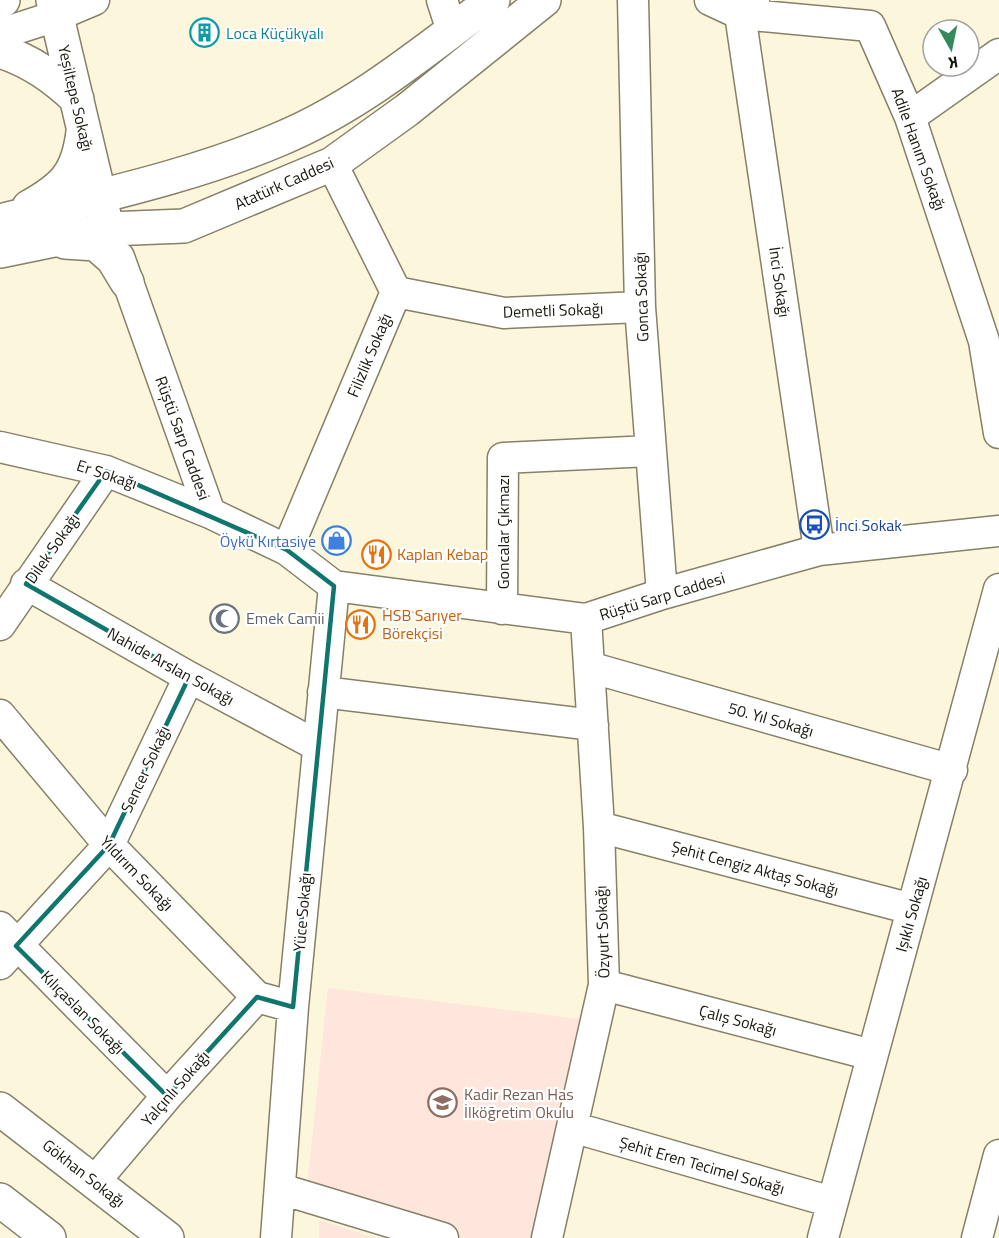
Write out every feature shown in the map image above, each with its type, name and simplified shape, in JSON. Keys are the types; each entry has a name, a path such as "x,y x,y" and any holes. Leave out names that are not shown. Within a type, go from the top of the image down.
{"main road":[{"path":"4,220 99,197 217,162 281,139 370,92 493,0"},
{"name":"Atatürk Caddesi","path":"48,241 108,229 183,226 332,164 407,110 544,0"},
{"name":"Yeşiltepe Sokağı","path":"55,8 99,197"},
{"path":"0,51 25,59 51,76 80,113 80,157 69,179 44,199 4,220"},
{"name":"Rüştü Sarp Caddesi","path":"99,197 108,229"},
{"path":"0,251 48,241 96,244 113,260 128,282"},
{"name":"Gökhan Sokağı","path":"0,1109 167,1238"},
{"path":"0,1200 49,1238"}],"street":[{"path":"0,33 55,8 94,0"},
{"path":"441,0 452,31"},
{"name":"Gonca Sokağı","path":"633,0 640,307 662,594"},
{"name":"Adile Hanım Sokağı","path":"710,0 870,26 910,117 991,339 999,433"},
{"name":"İnci Sokağı","path":"748,7 819,550"},
{"path":"910,117 999,54"},
{"name":"Filizlik Sokağı","path":"287,550 396,292 332,164"},
{"name":"Rüştü Sarp Caddesi","path":"108,229 210,513 287,550 334,586 586,620 662,594 819,550 999,531"},
{"name":"Demetli Sokağı","path":"396,292 504,313 640,307"},
{"name":"Er Sokağı","path":"0,447 106,471 210,513"},
{"name":"Goncalar Çıkmazı","path":"502,609 503,458 650,451"},
{"name":"Dilek Sokağı","path":"0,625 26,584 106,471"},
{"name":"Nahide Arslan Sokağı","path":"26,584 318,747"},
{"name":"Yüce Sokağı","path":"276,1238 293,1007 334,586"},
{"name":"Işıklı Sokağı","path":"823,1238 952,770 999,589"},
{"name":"Özyurt Sokağı","path":"547,1238 604,985 599,827 586,620"},
{"name":"50. Yıl Sokağı","path":"589,667 952,770"},
{"name":"Sencer Sokağı","path":"5,945 109,845 189,677"},
{"path":"323,692 593,725"},
{"name":"Yıldırım Sokağı","path":"0,715 109,845 257,996 293,1007"},
{"name":"Şehit Cengiz Aktaş Sokağı","path":"599,827 912,909"},
{"name":"Kılıçaslan Sokağı","path":"5,945 167,1096"},
{"name":"Çalış Sokağı","path":"604,985 872,1055"},
{"name":"Yalçınlı Sokağı","path":"95,1181 167,1096 257,996"},
{"name":"Şehit Eren Tecimel Sokağı","path":"572,1127 832,1202"},
{"path":"982,1236 999,1155"},
{"path":"281,1189 443,1238"}],"highlighted area":[{"path":"106,471 287,550 334,586 293,1007 257,997 167,1096 16,946 109,845 189,677 26,584"}],"shaded area":[{"name":"Kadir Rezan Has İlköğretim Okulu","path":"328,988 589,1020 540,1238 464,1238 307,1187"},
{"path":"319,1220 376,1238 319,1238"}],"place":[{"name":"Loca Küçükyalı","path":"205,33"},
{"name":"İnci Sokak","path":"814,525"},
{"name":"Öykü Kırtasiye","path":"337,541"},
{"name":"Kaplan Kebap","path":"376,554"},
{"name":"Emek Camii","path":"225,618"},
{"name":"HSB Sarıyer Börekçisi","path":"361,624"},
{"name":"Kadir Rezan Has İlköğretim Okulu","path":"443,1103"}]}
